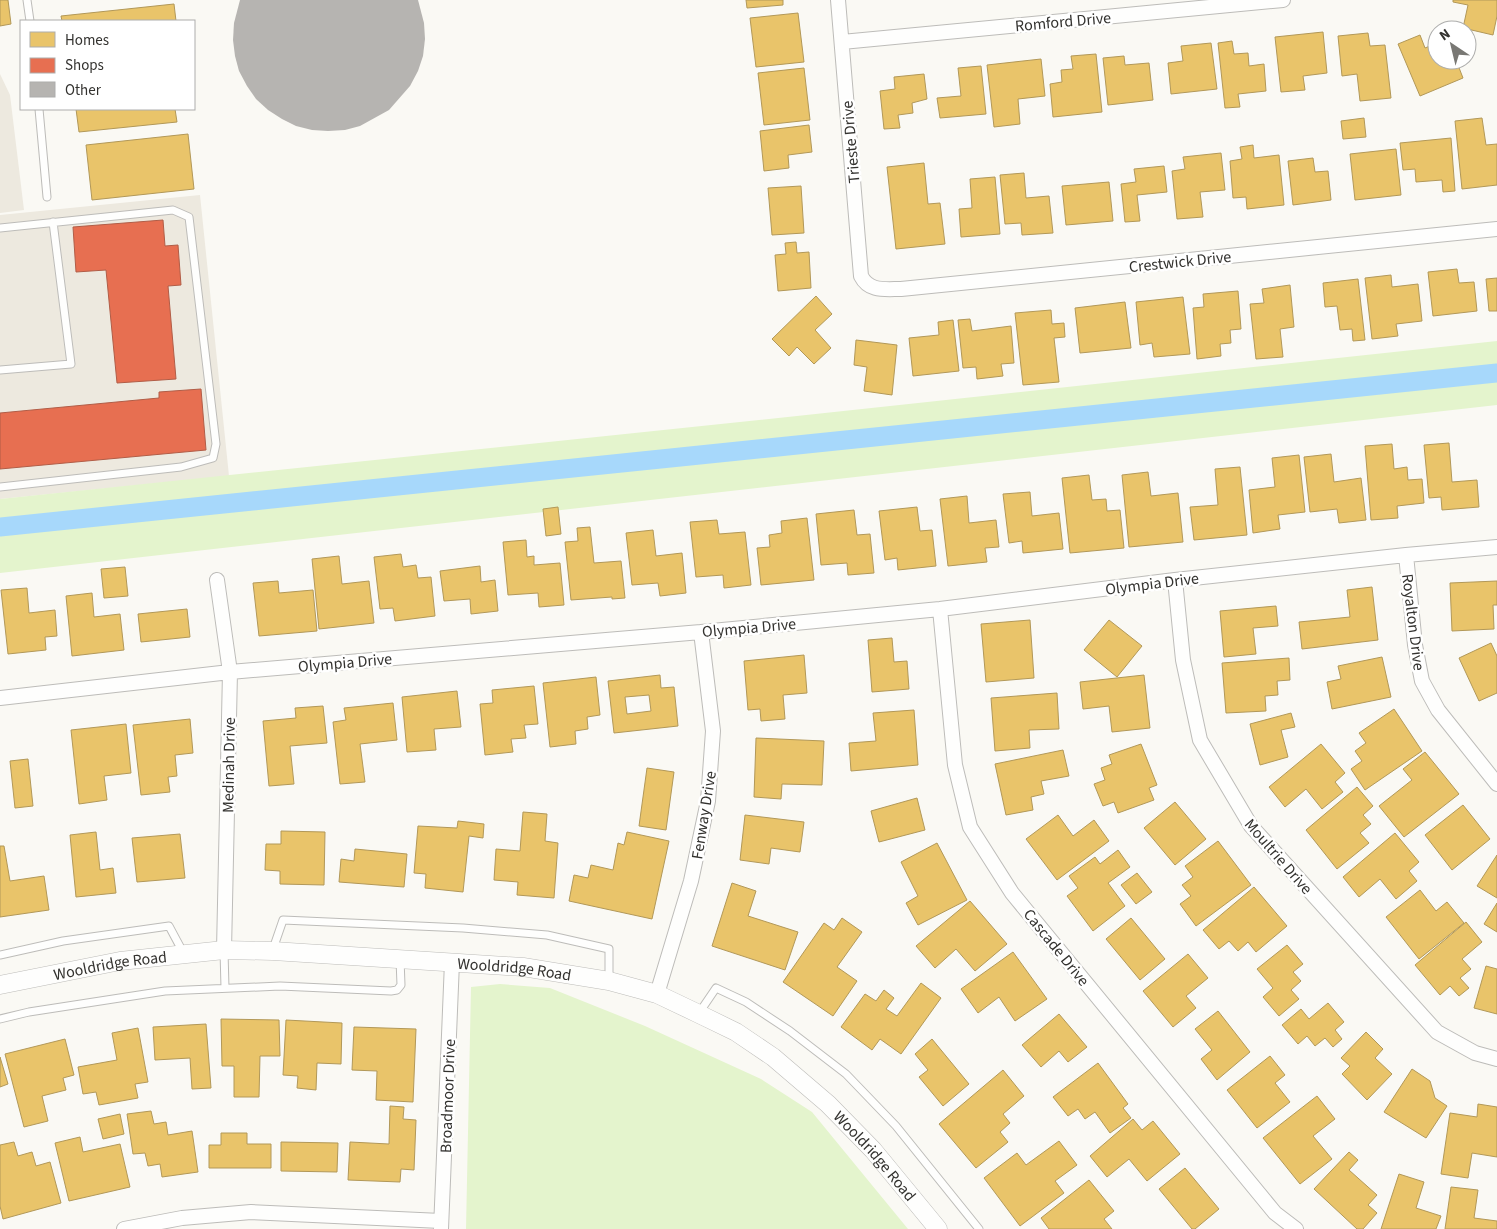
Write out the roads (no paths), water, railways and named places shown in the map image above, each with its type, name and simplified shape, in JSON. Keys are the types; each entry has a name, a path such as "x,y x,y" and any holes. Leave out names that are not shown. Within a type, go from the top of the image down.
{"street":[{"name":"Trieste Drive","path":"838,0 861,276 865,283"},
{"name":"Romford Drive","path":"842,42 1283,0"},
{"name":"Crestwick Drive","path":"865,283 876,289 901,289 1497,229"},
{"name":"Olympia Drive","path":"0,698 230,672 701,632 940,609 1175,580 1497,547"},
{"name":"Royalton Drive","path":"1406,555 1415,645 1422,681 1438,710 1497,784"},
{"name":"Medinah Drive","path":"217,580 230,672 224,950"},
{"name":"Moultrie Drive","path":"1175,580 1182,660 1200,740 1251,826 1437,1032 1475,1053 1497,1059"},
{"name":"Cascade Drive","path":"940,609 955,765 970,827 1012,893 1276,1213 1296,1229"},
{"name":"Fenway Drive","path":"657,994 691,881 708,801 713,730 701,632"},
{"name":"Wooldridge Road","path":"0,985 120,961 224,950 272,951 523,967 609,981 657,994 736,1032 773,1057 828,1104 873,1150 938,1229"},
{"name":"Broadmoor Drive","path":"441,1225 452,962"},
{"path":"124,1229 183,1224 252,1212 441,1225"}],"lane":[{"path":"27,0 30,20"},
{"path":"39,110 48,197"},
{"path":"0,228 173,210 189,217 216,444 212,458 181,467 0,488"},
{"path":"0,370 72,364 53,222"},
{"path":"272,951 284,920 463,928 538,934 608,949 609,981"},
{"path":"0,955 63,941 169,926 184,954"},
{"path":"224,950 225,988"},
{"path":"0,1019 29,1012 165,991 280,986 397,990 401,985 400,959"},
{"path":"699,1014 716,988 746,1002 804,1041 846,1074 884,1113 980,1229"}],"waterway":[{"path":"0,527 1497,373"}]}
